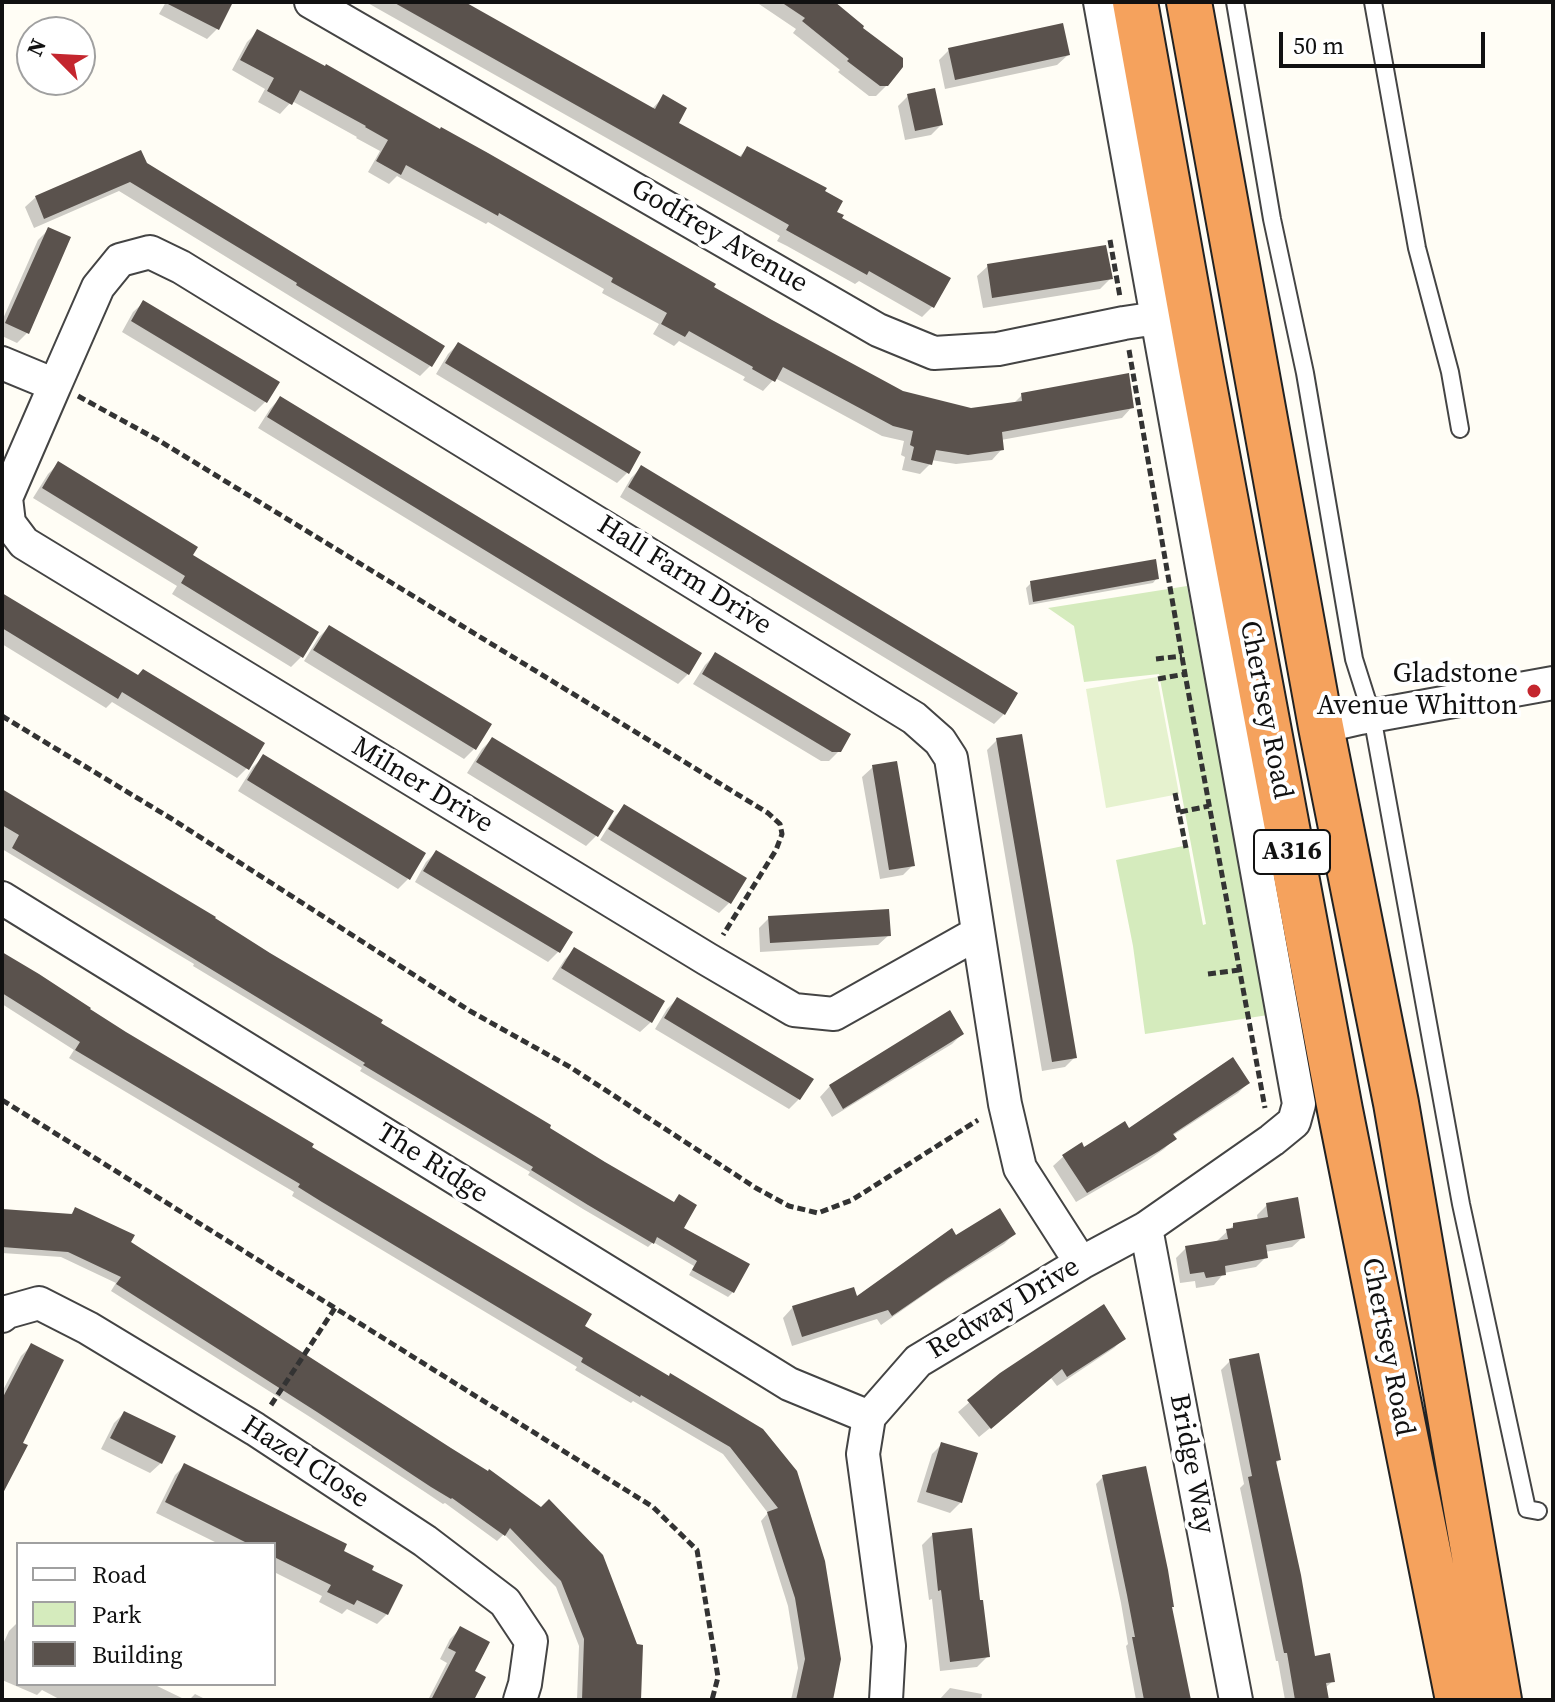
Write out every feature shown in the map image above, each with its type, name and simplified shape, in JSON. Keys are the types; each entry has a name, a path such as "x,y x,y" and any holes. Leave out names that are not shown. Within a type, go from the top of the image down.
{"highway":[{"name":"Chertsey Road","path":"1135,2 1337,1096 1458,1700"},
{"name":"Chertsey Road","path":"1189,2 1321,727 1396,1103 1499,1700"}],"street":[{"name":"Godfrey Avenue","path":"311,2 878,330 934,353 998,349 1157,318"},
{"path":"1100,2 1157,318"},
{"name":"Hall Farm Drive","path":"55,385 98,287 120,260 150,252 181,267 914,718 940,741 951,758 1005,1104 1020,1168 1081,1263"},
{"name":"Redway Drive","path":"869,1417 918,1361 1081,1263 1146,1228 1272,1140 1294,1122 1299,1104 1157,318"},
{"path":"2,363 55,385"},
{"name":"Milner Drive","path":"55,385 6,498 9,523 24,543 707,959 794,1010 834,1014 978,933"},
{"path":"1321,727 1553,683"},
{"name":"The Ridge","path":"2,898 789,1384 869,1417"},
{"name":"Bridge Way","path":"1146,1228 1236,1700"},
{"name":"Hazel Close","path":"2,1316 39,1303 88,1328 255,1429 425,1541 505,1602 531,1641 520,1700"},
{"path":"869,1417 863,1454 889,1646 886,1700"}],"lane":[{"path":"1235,2 1272,219 1305,373 1354,659 1372,716 1461,1204 1527,1509 1538,1511"},
{"path":"1373,2 1417,248 1450,372 1460,429"}],"path":[{"path":"1108,231 1185,674 1272,1140"},
{"path":"55,385 158,440 768,813 780,824 782,834 776,850 707,959"},
{"path":"1156,659 1182,656"},
{"path":"1158,679 1185,674"},
{"path":"2,716 172,819 470,1011 570,1067 756,1188 789,1206 818,1213 852,1200 1005,1104"},
{"path":"1175,793 1186,848"},
{"path":"1180,812 1209,806"},
{"path":"1208,974 1239,970"},
{"path":"2,1100 653,1507 697,1550 718,1677 712,1700"},
{"path":"255,1429 335,1308"}],"green space":[{"path":"1187,586 1268,1015 1145,1034 1133,946 1116,860 1188,845 1203,925 1206,924 1159,674 1084,682 1074,626 1048,608"},
{"path":"1157,677 1179,794 1106,808 1086,689"}],"building":[{"path":"164,2 233,2 219,30"},
{"path":"393,2 465,2 655,109 663,94 687,108 679,123 741,157 747,146 827,188 825,191 843,201 837,212 844,215 842,218 951,278 934,308 869,271 867,275 786,230 789,225"},
{"path":"781,2 835,2 903,58 903,67 888,86 880,86 802,21 805,18"},
{"path":"1063,23 1070,55 955,80 948,48"},
{"path":"257,29 488,153 716,284 714,287 903,391 971,408 1022,401 1021,393 1129,373 1134,408 1002,432 1004,450 968,455 936,450 932,465 911,460 913,431 893,426 783,367 775,382 689,331 685,337 661,324 667,313 611,282 613,278 499,213 498,216 406,165 401,175 376,161 388,140 366,126 300,90 292,105 267,91 274,78 240,60"},
{"path":"935,88 943,125 915,131 907,94"},
{"path":"141,150 147,163 445,346 432,367 130,182 44,219 35,196"},
{"path":"48,227 71,237 29,334 5,323"},
{"path":"1106,245 1113,279 992,298 987,264"},
{"path":"143,300 280,382 267,403 131,321"},
{"path":"458,342 641,452 629,474 445,363"},
{"path":"280,396 702,653 689,675 267,417"},
{"path":"58,461 198,547 193,555 319,632 303,658 181,583 185,576 42,488"},
{"path":"641,465 1018,693 1005,715 628,487"},
{"path":"1156,559 1159,579 1033,602 1030,581"},
{"path":"2,593 138,675 143,669 265,743 249,770 122,692 118,699 2,628"},
{"path":"329,625 492,724 476,750 313,650"},
{"path":"715,652 851,734 841,752 832,752 702,674"},
{"path":"1022,734 1077,1058 1052,1062 996,738"},
{"path":"492,737 614,811 598,837 476,762"},
{"path":"263,754 426,853 410,880 247,780"},
{"path":"897,761 915,866 889,870 872,765"},
{"path":"2,789 383,1020 381,1023 551,1125 550,1128 605,1162 674,1202 679,1194 697,1205 684,1228 750,1264 734,1293 692,1270 697,1261 657,1237 654,1244 588,1205 531,1170 533,1167 12,848 19,835 2,825"},
{"path":"624,804 747,878 731,904 608,829"},
{"path":"436,850 573,932 560,953 423,871"},
{"path":"889,909 891,936 770,943 768,916"},
{"path":"574,947 665,1001 652,1023 561,968"},
{"path":"2,952 126,1032 314,1144 312,1147 592,1314 585,1326 763,1429 797,1471 825,1561 841,1659 833,1700 796,1700 805,1659 795,1598 767,1512 778,1508 730,1447 581,1362 583,1358 75,1050 80,1042 2,993"},
{"path":"677,997 814,1079 800,1100 664,1018"},
{"path":"950,1010 964,1034 843,1109 829,1085"},
{"path":"1233,1057 1250,1083 1173,1134 1177,1139 1087,1193 1062,1155 1082,1142 1084,1147 1125,1121 1129,1128"},
{"path":"1298,1197 1305,1238 1266,1245 1268,1258 1225,1266 1226,1275 1206,1278 1204,1272 1190,1274 1185,1246 1228,1239 1226,1229 1233,1228 1233,1223 1268,1217 1266,1203"},
{"path":"75,1207 135,1235 131,1242 451,1448 489,1469 541,1507 549,1499 603,1555 637,1644 643,1645 641,1700 582,1700 584,1639 561,1581 510,1528 505,1536 452,1498 116,1284 121,1277 68,1252 2,1247 2,1209 72,1214"},
{"path":"1000,1208 1016,1234 892,1316 888,1310 802,1337 792,1306 854,1287 857,1296 952,1228 956,1235"},
{"path":"1104,1304 1126,1339 1067,1377 1062,1369 991,1429 967,1400 1000,1373"},
{"path":"31,1343 64,1360 23,1443 28,1445 2,1495 2,1399"},
{"path":"1259,1353 1281,1460 1276,1461 1315,1656 1330,1653 1335,1682 1326,1683 1329,1700 1295,1700 1248,1477 1252,1476 1229,1359"},
{"path":"124,1411 176,1436 162,1464 110,1438"},
{"path":"941,1442 978,1453 962,1503 926,1492"},
{"path":"184,1463 347,1544 344,1551 374,1566 372,1570 403,1585 388,1615 357,1600 354,1605 327,1592 331,1585 276,1558 276,1542 245,1542 165,1502"},
{"path":"1146,1466 1191,1700 1144,1700 1132,1637 1135,1637 1102,1475"},
{"path":"972,1528 990,1657 950,1662 932,1533"},
{"path":"460,1626 490,1642 475,1671 486,1677 474,1700 431,1700 456,1652 448,1648"}],"place":[{"name":"Gladstone Avenue Whitton","path":"1534,691"}]}
